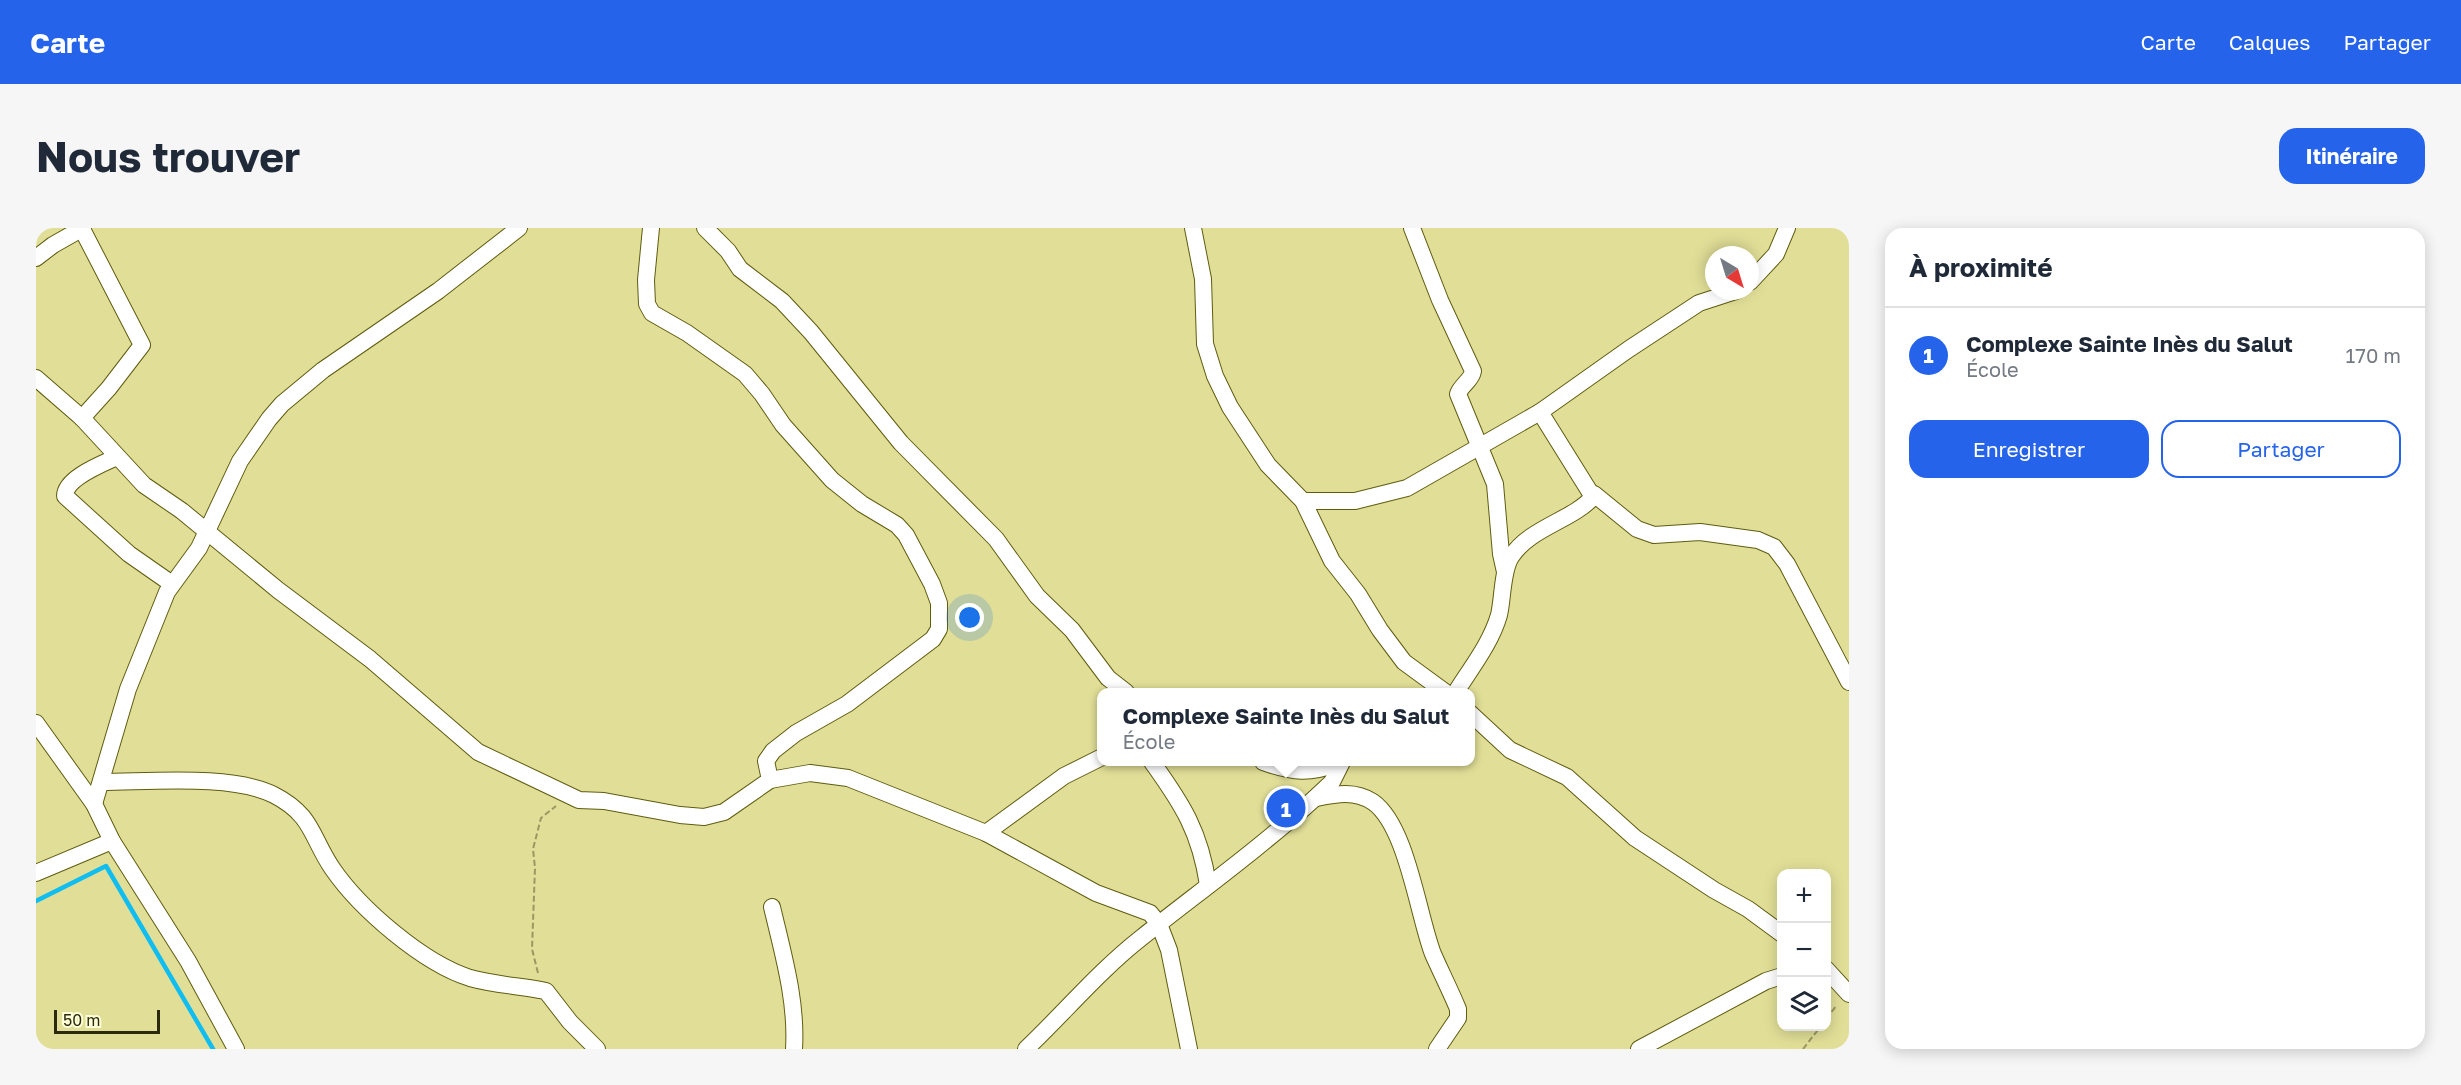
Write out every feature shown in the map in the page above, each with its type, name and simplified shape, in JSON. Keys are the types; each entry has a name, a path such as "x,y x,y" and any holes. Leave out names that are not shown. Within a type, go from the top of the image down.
{"street":[{"path":"36,258 82,228 142,345 110,388 82,418"},
{"path":"94,804 128,689 172,584 199,548 240,461 282,404 345,353 438,291 519,228"},
{"path":"651,228 646,280 647,304 652,313 704,344 745,374 783,425 832,480 862,504 897,525 906,535 932,584 939,603 939,629 933,639 847,704 796,733 773,751 766,761 770,780"},
{"path":"705,228 728,251 740,269 782,300 811,332 901,443 996,539 1037,596 1072,630 1108,678 1120,688"},
{"path":"1193,228 1203,279 1204,345 1215,376 1230,406 1262,456 1303,501 1332,561 1358,594 1380,630 1404,662 1438,688"},
{"path":"1412,228 1440,300 1473,371 1472,377 1462,385 1458,394 1495,484 1501,554 1505,573"},
{"path":"1759,272 1776,254 1787,228"},
{"path":"1303,501 1355,501 1407,488 1540,412 1629,349 1699,303 1708,300"},
{"path":"36,378 82,418 144,485 207,531 278,590 370,659 478,752 579,800 704,817 724,812 770,780 810,773 848,778 986,833 1095,893 1150,913 1160,924 1169,950 1189,1049"},
{"path":"1540,412 1593,494 1624,522 1654,535 1700,532 1758,540 1774,547 1787,564 1849,682"},
{"path":"117,457 74,481 67,487 64,496 129,554 172,584"},
{"path":"1459,688 1488,640 1498,618 1505,573 1511,556 1524,543 1553,522 1590,500 1593,494"},
{"path":"1475,718 1510,750 1567,777 1635,838 1714,890 1748,909 1777,930"},
{"path":"36,723 94,804 112,841 188,961 236,1049"},
{"path":"986,833 1064,776 1097,759"},
{"path":"1155,766 1194,826 1202,850 1208,885"},
{"path":"1274,766 1311,772 1329,766"},
{"path":"1026,1049 1072,1005 1105,969 1315,798 1332,782 1339,766"},
{"path":"102,782 218,781 272,793 290,804 309,823 330,866 345,886 401,938 428,959 467,977 492,984 546,990 570,1022 597,1049"},
{"path":"1315,798 1341,793 1358,794 1374,803 1390,820 1400,842 1433,953 1458,1008 1453,1026 1437,1049"},
{"path":"36,873 112,841"},
{"path":"772,907 790,981 795,1032 794,1049"},
{"path":"1831,975 1848,990"},
{"path":"1639,1049 1766,981 1779,977"}],"path":[{"path":"546,990 537,973 532,949 535,868 533,849 541,818 549,809 579,800"},
{"path":"1803,1049 1817,1031"}],"waterway":[{"path":"36,901 106,866 213,1049"}],"place":[{"name":"Complexe Sainte Inès du Salut","path":"1286,808"}]}
